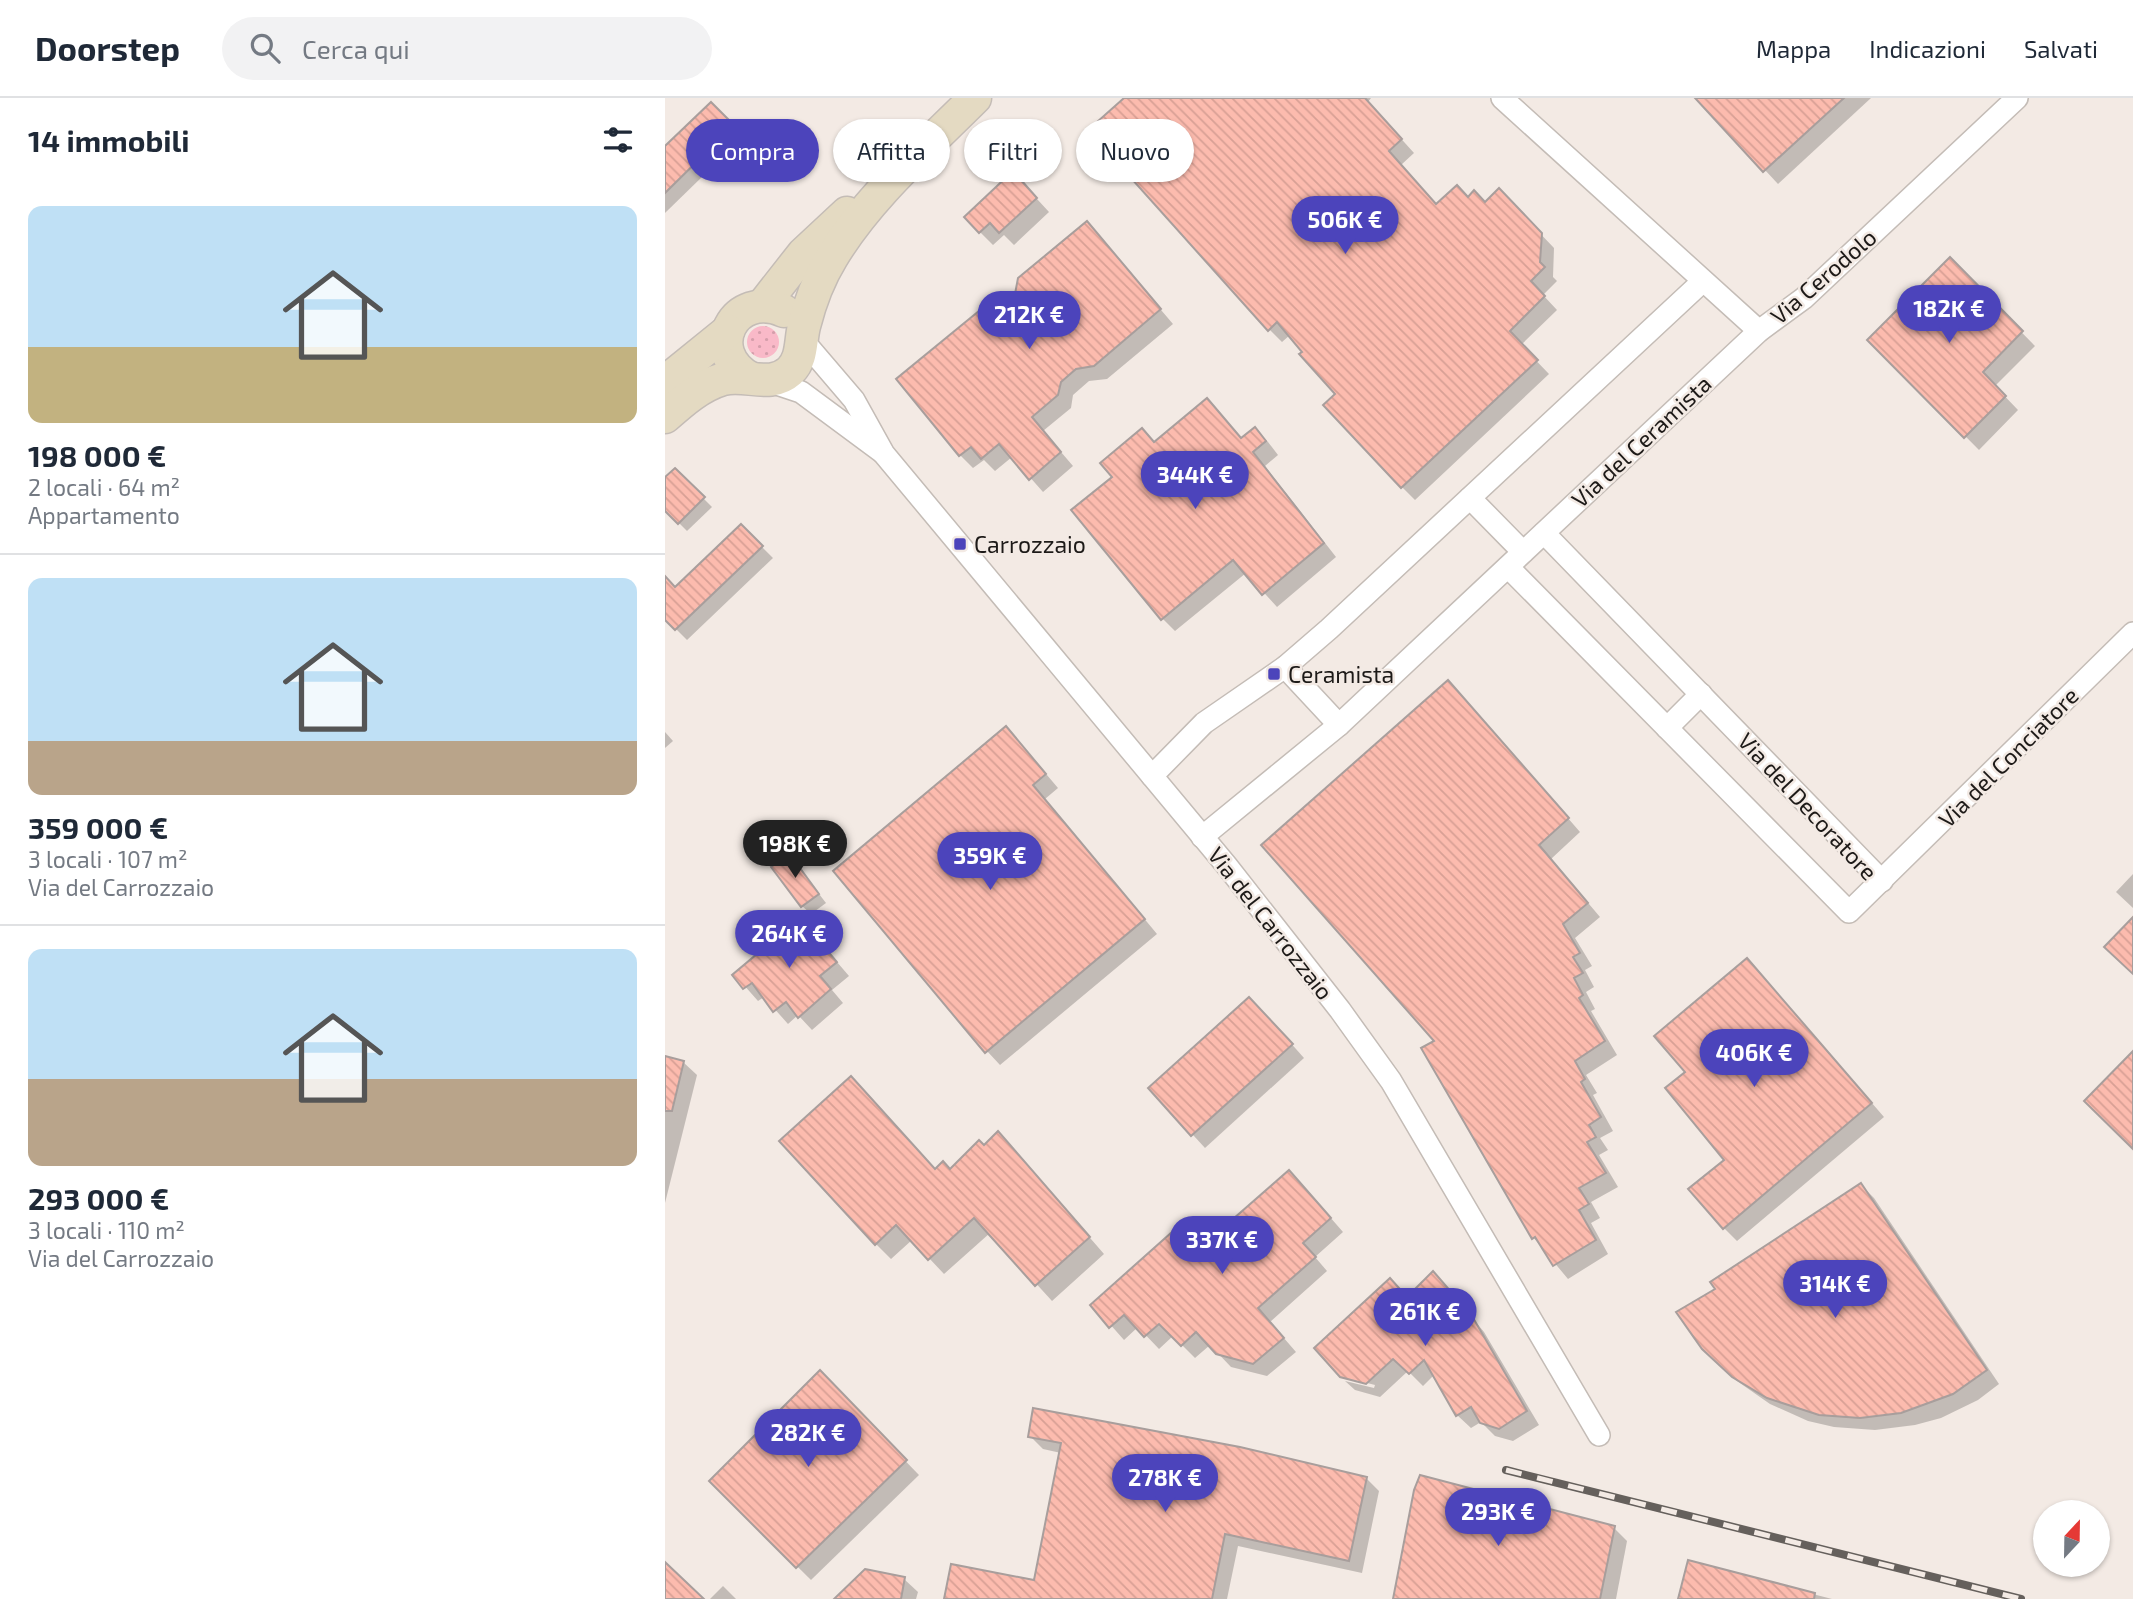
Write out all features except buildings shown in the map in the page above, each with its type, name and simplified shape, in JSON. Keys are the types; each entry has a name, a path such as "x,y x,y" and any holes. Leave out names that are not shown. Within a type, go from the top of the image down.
{"main road":[{"path":"665,417 694,392 710,384 726,378 759,379 790,370 797,361 801,338 823,271 843,239 887,185 975,98"},
{"path":"665,382 728,331 738,316 764,305 803,254 830,227 887,185"},
{"path":"764,305 784,311 798,327 801,338"},
{"path":"728,331 727,354 740,372 759,379"}],"street":[{"name":"Via Cerodolo","path":"1502,98 1759,331 1804,298 2017,98"},
{"path":"1152,776 1204,723 1285,667 1703,281"},
{"name":"Via del Ceramista","path":"1202,837 1339,725 1759,331"},
{"name":"Via del Carrozzaio","path":"801,338 854,400 884,454 1152,776 1340,1010 1391,1081 1599,1435"},
{"name":"Via del Carrozzaio","path":"759,379 801,392 884,454"},
{"path":"1471,498 1515,559"},
{"name":"Via del Decoratore","path":"1515,559 1667,728 1849,912 1882,881 1543,533"},
{"name":"Via del Conciatore","path":"1882,881 2133,633"},
{"path":"1285,667 1339,725"},
{"path":"1667,728 1701,694"}],"shaded area":[{"path":"763,326 774,331 779,342 774,353 763,358 752,353 747,342 752,331"}],"railway":[{"path":"1506,1470 2021,1599"}],"place":[{"name":"Carrozzaio","path":"960,544"},
{"name":"Ceramista","path":"1274,674"}]}
